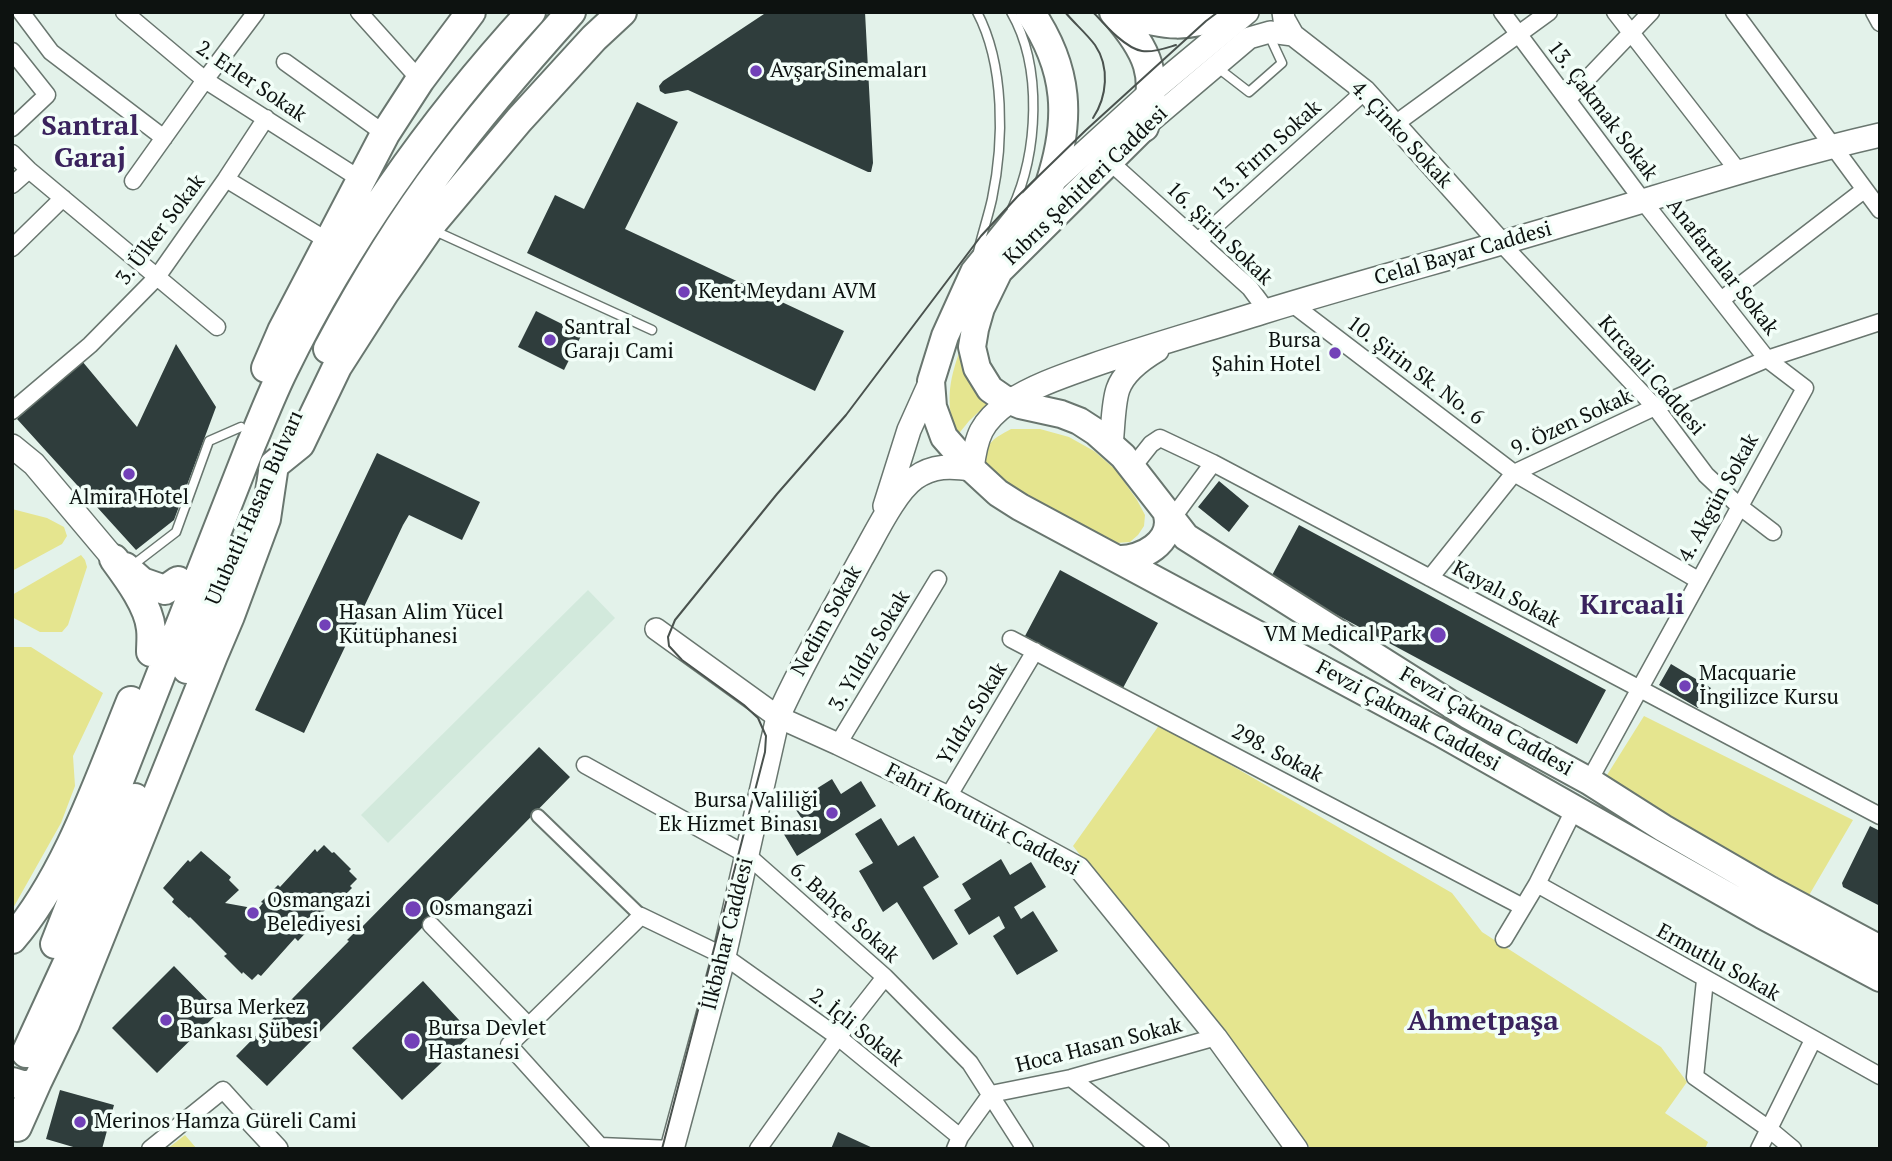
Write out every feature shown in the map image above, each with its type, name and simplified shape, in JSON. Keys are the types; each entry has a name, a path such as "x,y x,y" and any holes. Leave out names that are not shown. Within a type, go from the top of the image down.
{"highway":[{"path":"12,939 38,905 68,848 101,775 282,331 385,134 419,79 471,12"},
{"name":"Ulubatlı Hasan Bulvarı","path":"19,1046 59,934 250,447 283,370 363,231 416,152 478,71 531,12"},
{"name":"Ulubatlı Hasan Bulvarı","path":"19,1046 72,952 233,557 306,391 342,323 389,244 443,165 502,89 570,12"},
{"path":"14,1127 24,1082 65,1024 230,616 266,519 274,465 300,444 337,367 429,229 519,120 594,38 622,12"},
{"path":"1030,12 1045,33 1058,67 1063,90 1060,155 1050,184"},
{"path":"1114,12 1129,29 1151,71 1150,109 1144,127"},
{"path":"1124,12 1159,23 1183,25 1206,21 1229,12"},
{"path":"227,509 282,331"},
{"path":"121,564 142,582 165,590 178,581"},
{"path":"121,564 136,589 151,628 150,652"}],"main road":[{"path":"880,526 909,430 974,272 1021,214 1050,184 1152,92 1247,12"},
{"name":"Kıbrıs Şehitleri Caddesi","path":"1007,400 990,389 977,368 972,347 981,308 999,271 1144,127"},
{"name":"Celal Bayar Caddesi","path":"972,468 975,443 983,426 1007,400 1049,381 1118,356 1291,303 1739,172 1880,135"},
{"path":"1122,457 1118,388 1128,373 1142,360 1175,339"},
{"name":"Fevzi Çakmak Caddesi","path":"931,381 933,407 943,437 998,493 1020,507 1439,732 1762,915 1880,978"},
{"path":"1007,400 1079,421 1096,432 1122,457"},
{"path":"12,429 34,464 121,564"},
{"path":"12,446 34,464"},
{"name":"Fevzi Çakma Caddesi","path":"1122,457 1185,537 1456,707 1589,781 1733,869 1880,949"},
{"path":"880,526 912,479 938,467 972,468"},
{"path":"1119,559 1145,555 1165,534 1169,517"},
{"name":"Nedim Sokak","path":"778,717 791,687 880,526"},
{"name":"İlkbahar Caddesi","path":"672,1149 724,956 778,717"}],"street":[{"path":"21,12 51,52 164,138"},
{"path":"133,181 257,12"},
{"path":"359,12 419,79"},
{"path":"1283,12 1293,35"},
{"name":"13. Çakmak Sokak","path":"1502,12 1643,201"},
{"path":"1395,124 1549,12"},
{"path":"1615,12 1739,172"},
{"path":"1568,99 1651,12"},
{"path":"1734,12 1880,210"},
{"path":"1874,12 1880,23"},
{"name":"2. Erler Sokak","path":"135,16 205,80 360,179"},
{"path":"1267,33 1293,35"},
{"name":"Kıbrıs Şehitleri Caddesi","path":"1144,127 1249,38 1267,33"},
{"name":"4. Çinko Sokak","path":"1293,35 1364,91 1501,243"},
{"path":"12,51 47,95 12,128"},
{"path":"285,62 385,134"},
{"name":"13. Fırın Sokak","path":"1198,241 1364,91"},
{"name":"3. Ülker Sokak","path":"12,411 90,345 157,277 266,118"},
{"path":"12,153 217,327"},
{"name":"16. Şirin Sokak","path":"1109,161 1250,288 1267,311"},
{"path":"12,185 29,170"},
{"path":"226,179 328,241"},
{"path":"1721,300 1864,190"},
{"path":"12,248 64,198"},
{"name":"Anafartalar Sokak","path":"1643,201 1767,359"},
{"name":"Kırcaali Caddesi","path":"1501,243 1655,407 1706,475 1739,506 1773,531"},
{"name":"10. Şirin Sk. No. 6","path":"1291,303 1514,473 1698,580"},
{"name":"9. Özen Sokak","path":"1430,578 1514,473 1655,407 1767,359 1880,322"},
{"name":"4. Akgün Sokak","path":"1589,781 1805,388 1767,359"},
{"name":"Kayalı Sokak","path":"1122,457 1160,438 1213,463 1880,816"},
{"path":"1169,517 1213,463"},
{"name":"3. Yıldız Sokak","path":"838,744 938,579"},
{"name":"Fahri Korutürk Caddesi","path":"656,629 778,717 948,797 1079,868 1216,1037 1297,1149"},
{"name":"298. Sokak","path":"1011,639 1523,907"},
{"name":"Yıldız Sokak","path":"948,797 1035,652"},
{"name":"6. Bahçe Sokak","path":"584,765 747,855 885,977 970,1063 1025,1149"},
{"path":"1504,939 1537,884 1575,808"},
{"path":"538,816 641,916 509,1045 599,1148 672,1149"},
{"name":"Ermutlu Sokak","path":"1537,884 1880,1076"},
{"name":"2. İçli Sokak","path":"641,916 724,956 838,1037 958,1143"},
{"path":"431,925 529,1026"},
{"path":"758,1149 838,1037 885,977"},
{"path":"1705,980 1695,1077 1793,1149"},
{"name":"Hoca Hasan Sokak","path":"991,1094 1071,1078 1216,1037"},
{"path":"1759,1149 1813,1040"},
{"path":"1071,1078 1161,1149"},
{"path":"150,1149 223,1090 277,1149"},
{"path":"958,1143 991,1094"}],"lane":[{"path":"974,272 992,198 999,147 1000,111 993,58 977,12"},
{"path":"994,248 1017,197 1030,152 1030,61 1011,12"},
{"path":"1216,66 1249,92 1282,63 1267,33"},
{"path":"429,229 652,330"},
{"path":"121,564 176,532 209,441 241,427"}],"shaded area":[{"path":"960,350 969,380 987,404 956,437 950,393"},
{"path":"1011,429 1040,429 1069,437 1094,451 1116,470 1145,515 1144,526 1138,535 1130,542 1116,543 1021,498 981,461 992,441"},
{"path":"12,509 47,518 64,527 67,536 62,544 12,571"},
{"path":"81,555 87,567 68,625 62,632 40,632 12,617 12,595"},
{"path":"588,590 615,618 388,843 361,815"},
{"path":"12,647 31,647 103,693 73,756 75,786 61,823 12,910"},
{"path":"1644,716 1853,820 1808,897 1609,784 1607,775"},
{"path":"1160,724 1452,893 1482,932 1661,1047 1687,1082 1665,1113 1708,1142 1705,1149 1311,1149 1073,846"},
{"path":"185,1135 197,1149 167,1149"}],"building":[{"path":"767,12 865,12 873,163 871,172 688,90 665,94 660,91 659,86 663,81"},
{"name":"Kent Meydanı AVM","path":"637,102 678,122 625,229 844,331 815,391 527,253 555,195 584,209"},
{"name":"Santral Garajı Cami","path":"536,311 582,334 564,370 518,347"},
{"name":"Almira Hotel","path":"176,344 216,407 174,520 136,550 17,419 82,361 137,427"},
{"name":"Hasan Alim Yücel Kütüphanesi","path":"377,453 480,502 462,540 409,515 304,733 255,710"},
{"path":"1219,481 1249,506 1229,532 1198,507"},
{"name":"VM Medical Park","path":"1299,525 1606,690 1577,744 1270,579"},
{"path":"1060,570 1158,623 1123,688 1025,636"},
{"name":"Macquarie İngilizce Kursu","path":"1671,664 1711,688 1698,708 1659,685"},
{"path":"539,747 570,777 267,1086 236,1056"},
{"name":"Bursa Valiliği Ek Hizmet Binası","path":"832,779 841,794 861,781 876,806 797,856 782,831 802,819 792,804"},
{"path":"881,818 898,846 914,836 939,877 923,887 958,944 933,960 897,902 883,912 859,871 873,863 855,834"},
{"path":"1870,826 1880,831 1880,906 1843,887 1842,883"},
{"name":"Osmangazi Belediyesi","path":"324,845 351,869 349,871 357,879 350,886 352,888 335,905 332,903 298,941 295,938 261,976 258,974 252,980 224,956 227,954 172,902 174,899 163,888 188,860 190,862 201,851 231,877 229,880 239,890 225,903 258,909 263,903 261,902 278,885 280,887 315,849 317,852"},
{"path":"1001,859 1010,875 1031,862 1046,887 1014,907 1021,919 1033,911 1058,951 1017,975 993,936 1005,928 999,916 969,935 954,910 971,899 962,884"},
{"name":"Bursa Merkez Bankası Şübesi","path":"174,966 219,1012 157,1073 112,1028"},
{"name":"Bursa Devlet Hastanesi","path":"423,981 472,1034 402,1100 352,1048"},
{"name":"Merinos Hamza Güreli Cami","path":"60,1090 114,1105 102,1149 80,1149 46,1139"},
{"path":"838,1132 875,1149 831,1149"}],"tram line":[{"path":"1065,12 1095,45 1103,63 1104,91 1093,118"},
{"path":"1093,12 1116,35 1136,49 1151,51 1176,45"},
{"path":"662,1149 765,752 766,736 758,718 744,705 682,660 669,646 668,637 675,620 777,494 846,415 981,236 1086,130 1218,12"}],"place":[{"name":"Avşar Sinemaları","path":"756,71"},
{"name":"Kent Meydanı AVM","path":"684,292"},
{"name":"Santral Garajı Cami","path":"550,340"},
{"name":"Bursa Şahin Hotel","path":"1335,353"},
{"name":"Almira Hotel","path":"129,474"},
{"name":"Hasan Alim Yücel Kütüphanesi","path":"325,625"},
{"name":"VM Medical Park","path":"1438,635"},
{"name":"Macquarie İngilizce Kursu","path":"1685,686"},
{"name":"Bursa Valiliği Ek Hizmet Binası","path":"832,813"},
{"name":"Osmangazi","path":"413,909"},
{"name":"Osmangazi Belediyesi","path":"253,913"},
{"name":"Bursa Merkez Bankası Şübesi","path":"166,1020"},
{"name":"Bursa Devlet Hastanesi","path":"412,1041"},
{"name":"Merinos Hamza Güreli Cami","path":"80,1122"}],"district":[{"name":"Santral Garaj","path":"90,143"},
{"name":"Kırcaali","path":"1632,606"},
{"name":"Ahmetpaşa","path":"1483,1022"}]}
